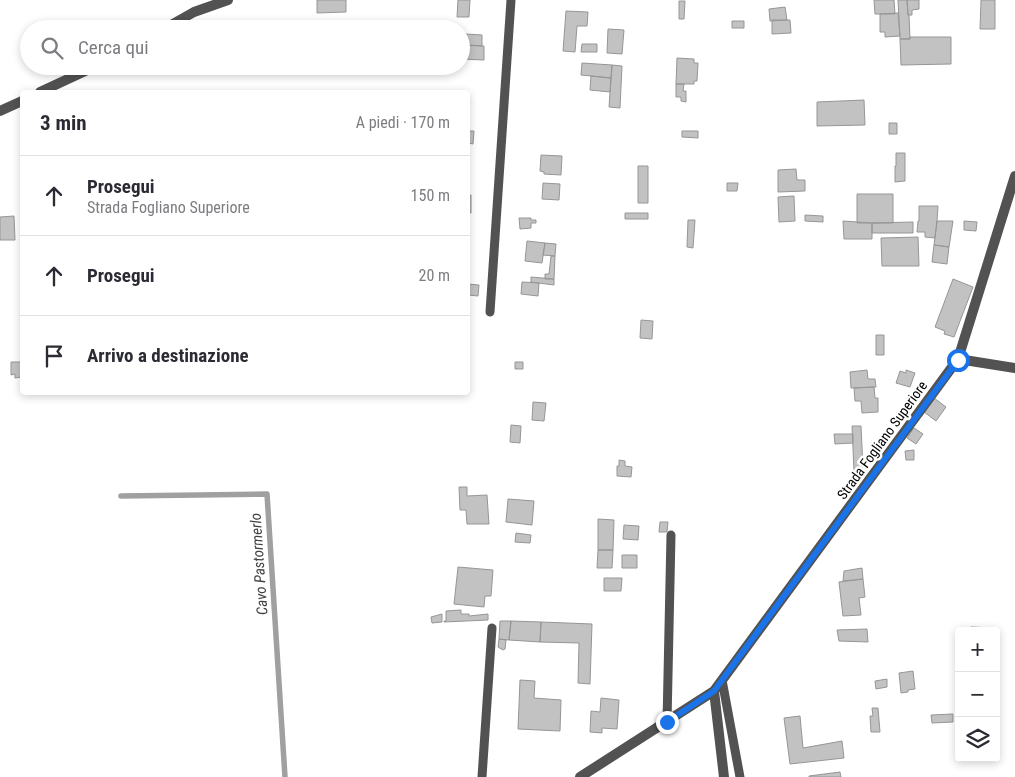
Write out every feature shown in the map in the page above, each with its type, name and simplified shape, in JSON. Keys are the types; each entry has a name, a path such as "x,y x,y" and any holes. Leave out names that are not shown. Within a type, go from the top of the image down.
{"street":[{"path":"180,20 194,12 228,0"},
{"path":"44,90 77,75"},
{"path":"0,111 20,102"},
{"name":"Strada Fogliano Superiore","path":"714,691 958,360 1015,176"},
{"path":"958,360 1015,368"},
{"path":"580,777 714,691 724,777"}],"lane":[{"path":"490,312 511,0"},
{"path":"667,722 670,535"},
{"path":"482,777 492,628"},
{"path":"722,680 740,777"}],"building":[{"path":"317,0 346,0 346,12 317,13"},
{"path":"458,0 470,0 469,17 457,17"},
{"path":"874,0 894,0 895,14 875,14"},
{"path":"898,0 907,0 910,39 900,39"},
{"path":"907,0 919,0 919,9 912,10 912,15 908,15"},
{"path":"981,0 995,0 995,29 980,29"},
{"path":"679,1 685,1 684,19 679,19"},
{"path":"785,7 787,20 770,21 769,9"},
{"path":"566,11 588,12 587,26 577,26 575,52 563,51"},
{"path":"898,13 900,36 885,37 885,32 880,32 880,14"},
{"path":"772,20 790,20 791,33 772,34"},
{"path":"732,21 744,21 744,28 732,28"},
{"path":"608,29 624,30 622,54 607,53"},
{"path":"470,34 482,35 482,46 470,45"},
{"path":"910,37 951,37 951,64 901,65 900,39 910,39"},
{"path":"582,44 597,44 597,52 581,52"},
{"path":"470,45 484,46 484,60 470,59"},
{"path":"677,58 694,59 694,63 698,63 697,81 694,81 694,84 676,84"},
{"path":"582,63 612,65 611,78 581,75"},
{"path":"612,65 622,66 620,108 609,107"},
{"path":"591,76 611,78 610,92 590,90"},
{"path":"676,84 684,84 683,91 686,91 686,102 681,101 681,97 676,97"},
{"path":"864,100 865,125 817,126 817,102"},
{"path":"889,123 897,123 897,134 889,134"},
{"path":"470,131 474,131 473,144 470,143"},
{"path":"682,131 698,131 698,138 682,137"},
{"path":"896,153 905,153 905,181 895,182"},
{"path":"541,155 562,156 561,175 544,174 544,172 540,171"},
{"path":"638,166 648,166 648,203 638,203"},
{"path":"796,169 797,180 805,180 805,191 778,192 778,170"},
{"path":"543,183 560,184 559,200 542,199"},
{"path":"727,183 738,183 737,191 727,191"},
{"path":"857,194 893,194 893,223 857,223"},
{"path":"470,195 471,195 470,213"},
{"path":"794,196 795,221 779,222 778,197"},
{"path":"919,206 938,206 935,238 925,237 925,232 917,232"},
{"path":"625,213 648,213 648,219 625,219"},
{"path":"805,215 823,216 823,222 805,221"},
{"path":"14,216 15,240 0,240 0,217"},
{"path":"519,218 531,218 531,220 536,220 536,223 531,223 531,228 520,229"},
{"path":"688,220 695,220 693,248 687,247"},
{"path":"843,221 872,223 872,239 844,239"},
{"path":"937,221 953,221 949,247 934,245"},
{"path":"964,221 977,222 976,231 964,230"},
{"path":"913,222 913,233 872,233 872,223"},
{"path":"918,237 919,266 882,266 881,238"},
{"path":"527,241 545,243 542,263 525,261"},
{"path":"545,243 556,244 555,256 543,255"},
{"path":"934,245 949,247 947,264 932,262"},
{"path":"551,256 555,256 554,279 545,279 545,274 549,274"},
{"path":"531,277 554,279 554,285 531,282"},
{"path":"953,279 973,287 954,337 944,334 945,331 935,327"},
{"path":"522,282 539,283 538,296 521,294"},
{"path":"470,284 479,285 478,296 470,295"},
{"path":"641,320 653,321 652,339 640,338"},
{"path":"876,335 884,335 884,355 876,355"},
{"path":"11,362 20,362 20,377 15,378 15,374 11,375"},
{"path":"515,362 523,362 523,369 515,369"},
{"path":"867,370 868,379 875,379 876,387 851,388 850,372"},
{"path":"906,370 915,373 910,387 896,383 900,371 906,373"},
{"path":"874,387 875,398 878,398 878,412 862,413 861,401 855,401 854,388"},
{"path":"934,398 946,407 936,421 924,412"},
{"path":"533,402 546,403 544,421 532,420"},
{"path":"511,425 521,426 520,443 510,442"},
{"path":"852,426 861,426 863,468 854,472"},
{"path":"914,428 923,434 916,444 907,438"},
{"path":"834,434 853,434 853,443 835,444"},
{"path":"914,450 914,460 906,460 905,451"},
{"path":"619,460 625,461 625,466 632,467 631,477 617,476"},
{"path":"459,487 467,487 467,496 487,495 489,524 467,524 466,510 460,510"},
{"path":"508,499 534,501 532,525 506,522"},
{"path":"598,519 614,520 613,550 598,550"},
{"path":"660,522 668,522 667,532 659,532"},
{"path":"624,525 639,526 638,540 623,539"},
{"path":"516,533 531,535 530,543 515,542"},
{"path":"598,550 613,550 612,568 597,568"},
{"path":"622,555 637,555 637,568 622,568"},
{"path":"458,567 493,570 491,596 485,596 484,607 454,604"},
{"path":"862,568 863,579 843,581 844,571"},
{"path":"604,578 622,578 621,591 604,591"},
{"path":"863,579 865,597 859,598 861,615 843,616 839,582"},
{"path":"461,610 461,614 469,614 469,616 488,614 488,620 444,622 446,621 446,611"},
{"path":"442,614 442,622 432,623 431,617"},
{"path":"500,621 511,621 509,640 499,639"},
{"path":"511,621 541,622 540,642 509,640"},
{"path":"541,622 592,624 590,684 578,683 579,643 540,642"},
{"path":"867,629 868,642 839,641 837,630"},
{"path":"499,639 506,640 505,649 503,650 498,647"},
{"path":"913,671 915,689 901,693 899,673"},
{"path":"887,679 887,687 876,689 875,681"},
{"path":"520,680 535,681 534,698 561,700 560,731 518,729"},
{"path":"601,698 619,700 617,729 602,728 602,733 590,732 591,711 600,712"},
{"path":"872,708 878,708 880,732 871,732 870,716 873,716"},
{"path":"953,714 953,722 932,723 931,715"},
{"path":"800,716 803,748 842,741 844,758 790,764 784,718"},
{"path":"840,772 841,777 809,777 809,776"}],"waterway":[{"name":"Cavo Pastormerlo","path":"121,496 267,494 285,777"}],"route":[{"path":"667,722 714,691 958,360"}]}
